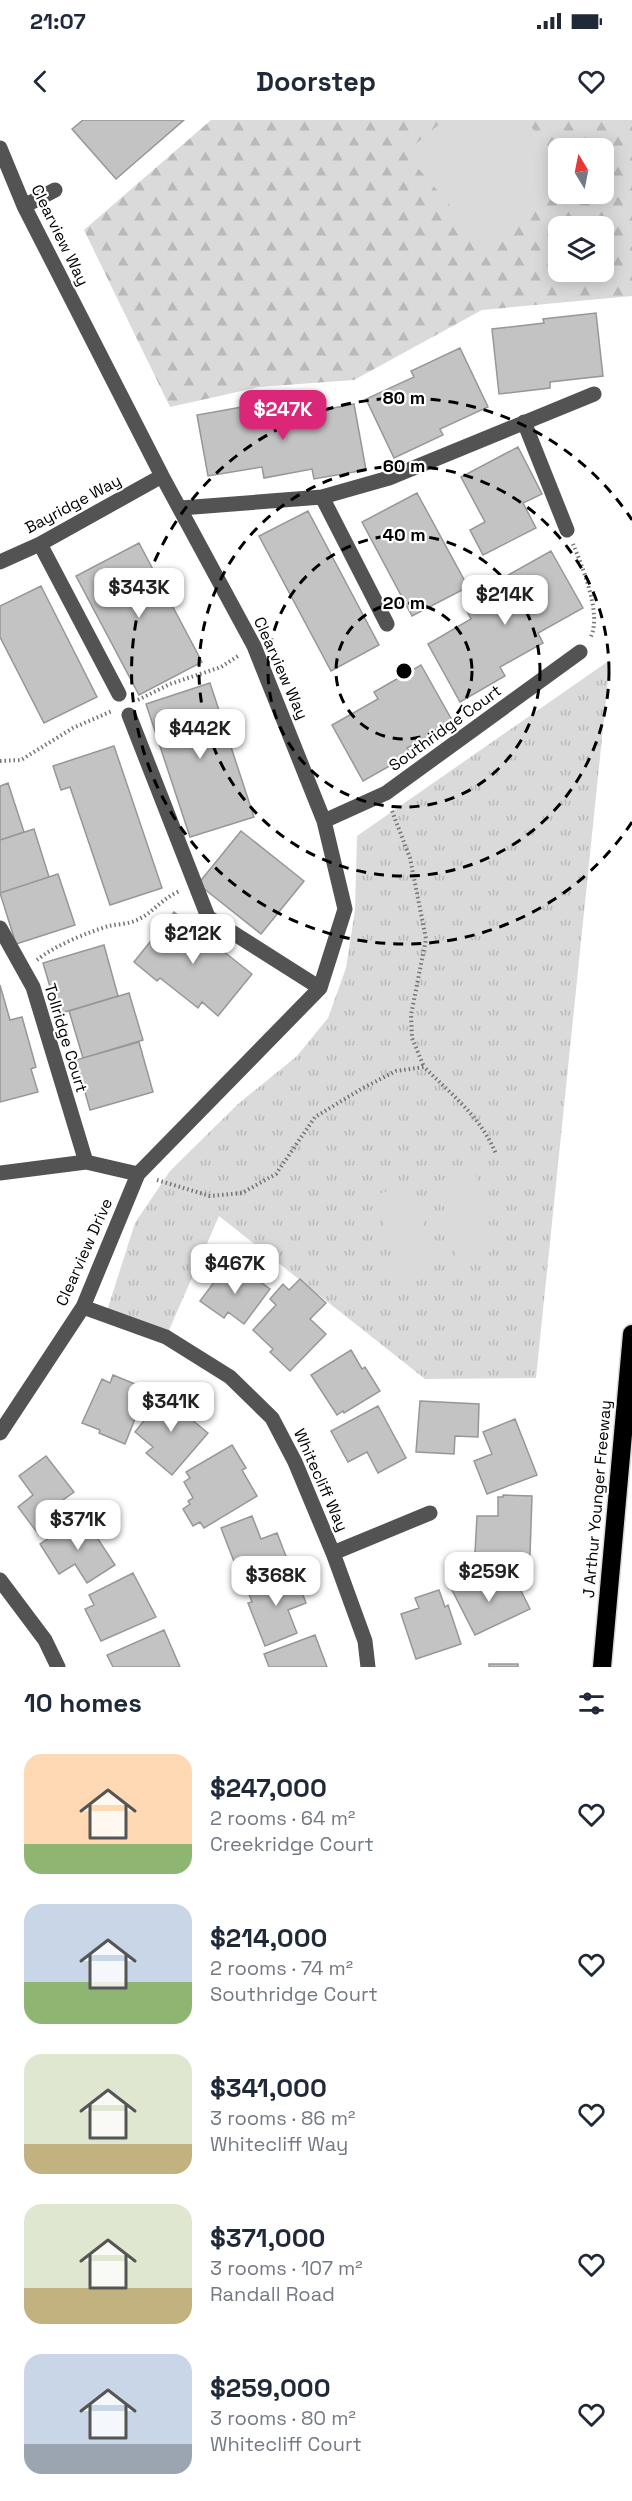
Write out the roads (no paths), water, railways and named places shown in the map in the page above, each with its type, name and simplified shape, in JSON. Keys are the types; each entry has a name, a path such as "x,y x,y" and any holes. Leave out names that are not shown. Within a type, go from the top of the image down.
{"highway":[{"name":"J Arthur Younger Freeway","path":"602,1667 632,1334"}],"street":[{"name":"Clearview Way","path":"0,147 24,206 162,476 254,646 324,821 345,909 320,988 138,1174"},
{"path":"24,206 55,190"},
{"path":"181,508 322,497 388,478 594,394"},
{"path":"524,422 567,530"},
{"name":"Bayridge Way","path":"0,562 40,544 162,476"},
{"path":"322,497 387,624"},
{"path":"40,544 119,694"},
{"name":"Southridge Court","path":"324,821 386,793 580,652"},
{"path":"129,715 208,917 320,988"},
{"name":"Tollridge Court","path":"0,928 33,987 86,1162"},
{"path":"0,1173 86,1162 138,1174"},
{"name":"Clearview Drive","path":"0,1432 83,1307 138,1174"},
{"name":"Whitecliff Way","path":"83,1307 166,1337 230,1377 272,1418 295,1462 333,1553 365,1641 368,1667"},
{"path":"333,1553 430,1513"},
{"path":"0,1580 45,1640 58,1667"}]}
